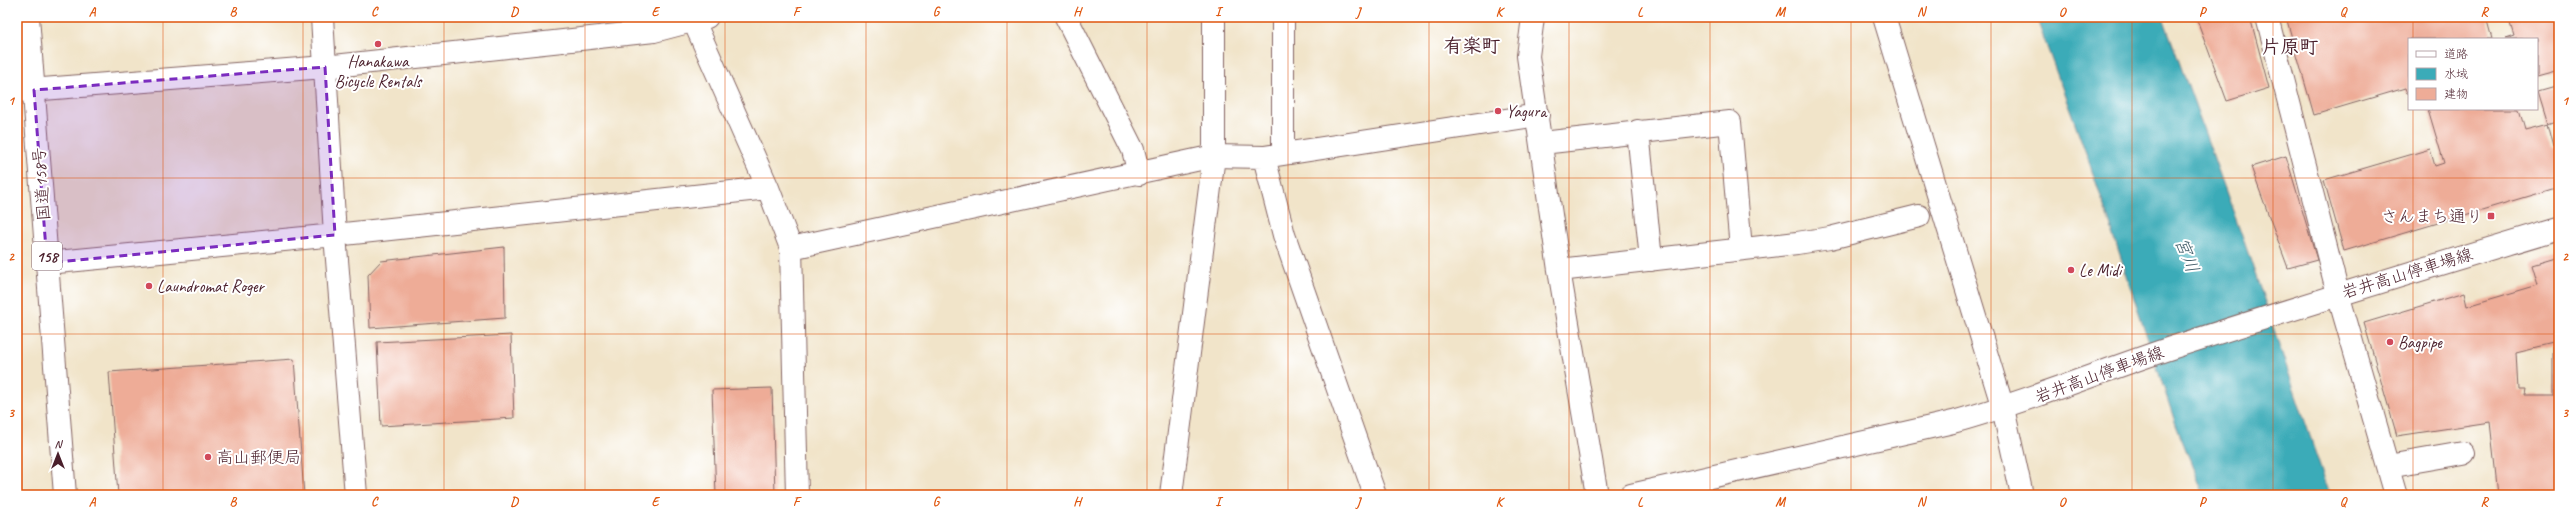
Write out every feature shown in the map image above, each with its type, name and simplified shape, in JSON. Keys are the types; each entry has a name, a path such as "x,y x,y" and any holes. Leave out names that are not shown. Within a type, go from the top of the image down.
{"main road":[{"name":"国道158号","path":"28,17 25,91 47,263 65,495"},
{"path":"322,17 335,235 356,495"},
{"path":"1066,17 1134,150 1139,174"},
{"path":"1171,495 1214,156 1214,17"},
{"path":"1284,17 1273,155 1284,234 1375,495"},
{"path":"1533,17 1528,56 1538,115 1559,270 1597,495"},
{"path":"1884,17 2003,408 2022,495"},
{"path":"2267,17 2338,294 2396,495"},
{"path":"25,91 325,67 654,31 698,18 791,248 797,495"},
{"path":"791,248 1139,174 1214,156 1273,155 1538,115"},
{"path":"1542,143 1638,131 1730,122 1741,249"},
{"path":"1638,131 1651,260"},
{"path":"47,263 335,235 768,188"},
{"path":"1559,270 1830,238 1919,216"},
{"name":"岩井高山停車場線","path":"1631,495 1945,424 2003,408 2125,363 2313,301 2559,228"},
{"path":"2388,466 2463,453"}],"highlighted area":[{"path":"325,67 335,235 47,263 34,90"}],"water":[{"name":"宮川","path":"2036,17 2163,17 2246,247 2330,495 2204,495 2176,425 2090,164"}],"building":[{"path":"2196,17 2250,17 2269,88 2227,101"},
{"path":"2286,17 2474,17 2474,19 2486,17 2492,38 2408,38 2408,93 2405,88 2314,115"},
{"path":"2508,17 2559,17 2559,71 2538,77 2538,38 2508,38 2514,36"},
{"path":"2559,85 2559,120 2548,124 2538,91"},
{"path":"2428,110 2519,110 2525,130 2548,124 2554,147 2559,146 2559,187 2344,251 2324,180 2430,149 2435,166 2444,163"},
{"path":"2286,156 2317,260 2288,268 2251,167"},
{"path":"504,247 505,318 370,328 368,275 381,261"},
{"path":"2559,257 2559,495 2498,495 2490,422 2397,436 2364,323 2464,293 2467,306 2538,285 2532,265","holes":["2553,343 2553,396 2524,396 2525,390 2518,390 2516,352"]},
{"path":"511,335 514,418 381,426 377,342"},
{"path":"294,359 304,495 118,495 109,372"},
{"path":"772,388 775,495 716,495 712,390"}],"place":[{"name":"Hanakawa Bicycle Rentals","path":"378,44"},
{"name":"Yagura","path":"1498,111"},
{"name":"さんまち通り","path":"2491,216"},
{"name":"Le Midi","path":"2071,270"},
{"name":"Laundromat Roger","path":"149,286"},
{"name":"Bagpipe","path":"2390,342"},
{"name":"高山郵便局","path":"208,457"}],"district":[{"name":"有楽町","path":"1472,45"},
{"name":"片原町","path":"2290,46"}]}
